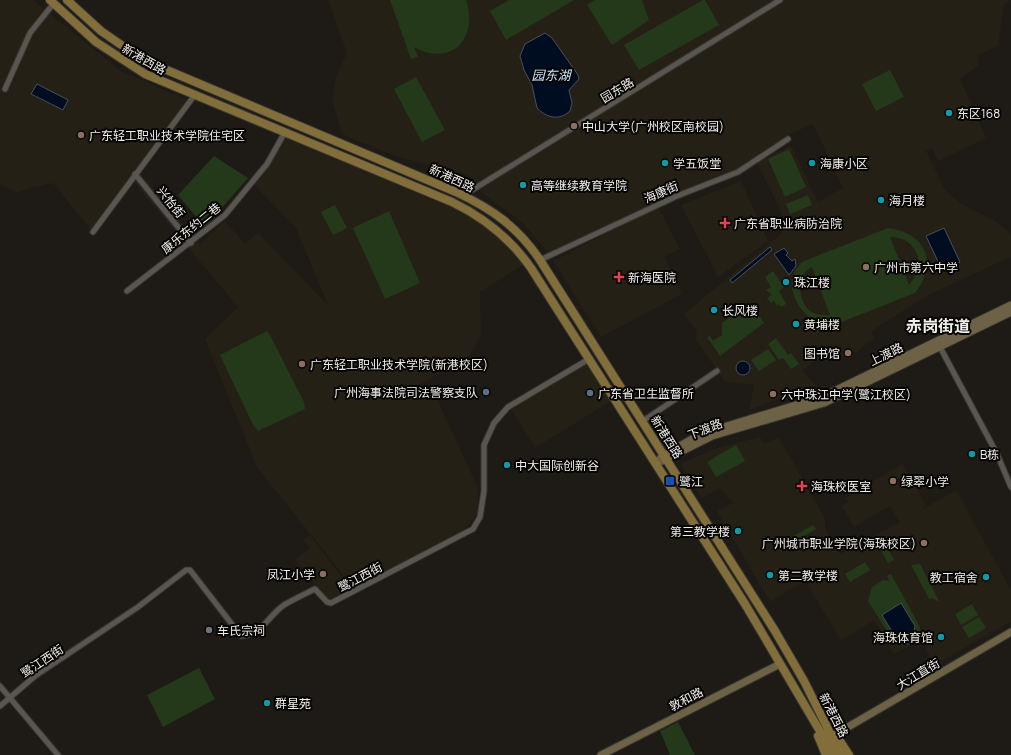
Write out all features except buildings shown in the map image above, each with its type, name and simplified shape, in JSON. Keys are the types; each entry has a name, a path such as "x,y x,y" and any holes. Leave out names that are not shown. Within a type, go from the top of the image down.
{"main road":[{"name":"新港西路","path":"67,0 101,31 143,60 464,195 495,213 520,233 540,260 778,636 841,755"},
{"name":"新港西路","path":"52,2 96,42 127,64 162,83 397,178 462,207 490,224 511,241 528,264 670,489 745,604 834,755"},
{"path":"397,178 401,168"},
{"path":"511,241 520,233"},
{"name":"上渡路","path":"837,393 1011,305"},
{"name":"上渡路","path":"837,393 940,347 1011,312"},
{"name":"下渡路","path":"655,463 712,436 811,408 837,393"},
{"path":"647,451 658,445"},
{"path":"670,489 681,482"},
{"name":"大江直街","path":"836,734 1011,632"},
{"name":"敦和路","path":"601,755 780,664"},
{"path":"821,715 836,734 849,755"},
{"path":"812,718 826,755"}],"street":[{"name":"园东路","path":"464,195 780,0"},
{"path":"5,89 30,33 52,2"},
{"path":"93,232 194,96"},
{"name":"康乐东约二巷","path":"127,291 191,243 225,215 267,164 285,132"},
{"name":"海康街","path":"540,260 663,202 738,172 788,139"},
{"name":"兴怡街","path":"135,174 191,243"},
{"path":"940,347 997,454 1011,487"},
{"name":"鹭江西街","path":"0,706 35,676 138,607 186,570 190,570 241,636 250,635 260,629 283,606 315,589 327,602 331,603 473,529 480,517 484,491 484,445 494,423 508,407 589,359"},
{"path":"643,421 717,371"},
{"path":"0,686 10,696 58,755"}],"shaded area":[{"path":"0,0 33,0 121,71 187,100 137,170 200,244 225,221 245,244 258,233 328,305 296,228 253,184 284,136 461,210 491,227 523,265 480,292 481,335 469,356 414,388 435,395 477,486 479,511 463,532 379,579 351,585 257,467 205,339 238,307 132,180 93,232 53,183 16,192 0,184"},
{"name":"中山大学(广州校区南校园)","path":"328,0 1011,0 1004,5 998,46 979,55 978,66 960,79 986,138 938,161 932,148 926,151 945,190 960,203 995,221 1006,229 1011,235 1011,257 930,294 871,331 874,338 848,359 843,355 832,354 816,360 802,370 816,386 749,410 754,385 725,382 696,340 697,332 684,314 781,234 784,221 780,209 756,162 791,146 818,202 843,188 813,124 788,135 737,169 548,253 523,223 482,193 471,176 395,156 342,134 332,99 336,77 347,53"},
{"name":"广东省职业病防治院","path":"741,181 768,241 718,277 681,205"},
{"name":"新海医院","path":"658,207 680,249 664,257 682,294 601,337 553,261"},
{"path":"587,362 611,401 535,448 510,407"},
{"name":"广州城市职业学院(海珠校区)","path":"760,437 765,444 779,437 825,519 825,529 840,554 900,522 890,506 854,527 842,506 848,502 846,498 902,464 927,506 907,518 956,490 1011,590 1011,622 934,665 921,639 894,654 874,620 841,641 805,580 770,602 717,511 733,503 730,498 728,499 720,487 702,499 680,464 714,449"},
{"name":"凤江小学","path":"310,535 350,588 329,601 295,559 310,548 303,540"}],"green space":[{"path":"390,0 466,0 469,14 469,26 465,37 459,46 440,54 427,53 414,47 418,57 411,59"},
{"path":"509,0 574,0 506,40 490,11"},
{"path":"595,0 642,0 649,20 612,45 587,5"},
{"path":"705,0 719,25 639,70 624,45"},
{"path":"890,70 904,97 876,111 862,84"},
{"path":"416,77 445,130 422,142 394,89"},
{"path":"789,149 806,187 785,197 768,159"},
{"path":"214,156 248,178 205,227 178,195"},
{"path":"808,195 812,205 790,214 786,204"},
{"path":"335,205 347,228 333,235 321,212"},
{"path":"389,211 420,283 385,299 353,228"},
{"path":"888,228 901,231 912,236 920,243 925,251 927,261 926,271 922,282 915,293 816,332 812,325 823,319 814,321 807,315 796,301 793,292 793,276 797,268 804,261","holes":["890,237 900,238 907,242 913,247 917,254 918,269 909,285","812,267 830,315 811,312 802,300 800,287 801,281 803,276"]},
{"path":"773,271 784,287 779,291 786,304 781,307 779,304 777,306 774,301 771,303 767,298 772,295 766,290 771,287 765,277"},
{"path":"750,302 764,323 720,356 707,337 710,336 713,341 722,335 722,323"},
{"path":"267,331 304,402 305,409 258,431 253,425 220,355"},
{"path":"776,338 788,355 791,353 799,364 791,369 783,358 779,360 768,344"},
{"path":"768,349 776,360 759,371 751,360"},
{"path":"736,445 745,461 716,477 707,462"},
{"path":"813,525 816,529 793,542 790,538"},
{"path":"882,538 894,560 888,563 876,541"},
{"path":"865,562 870,570 850,582 845,574"},
{"path":"920,564 939,601 932,598 929,599 911,565"},
{"path":"891,574 920,627 920,632 909,645 898,645 892,639 868,601 872,587 883,580 889,581 887,576"},
{"path":"972,604 978,615 961,625 955,614"},
{"path":"979,617 986,628 969,638 962,627"},
{"path":"199,668 215,699 163,727 147,695"},
{"path":"678,722 695,755 670,755 660,731"}],"water":[{"name":"园东湖","path":"545,33 552,38 578,75 579,79 569,90 572,103 570,111 557,117 549,116 537,108 532,85 524,70 520,56 525,44"},
{"path":"37,84 68,100 63,110 31,94"},
{"path":"944,228 960,262 942,270 926,236"},
{"path":"770,247 772,250 732,283 730,280"},
{"path":"784,248 788,253 786,255 792,261 795,259 796,266 789,275 774,254"},
{"path":"740,361 746,361 750,365 750,371 746,375 740,375 736,371 736,365"},
{"path":"901,603 915,626 913,635 908,639 899,638 891,630 882,615"}],"place":[{"name":"东区168","path":"949,113"},
{"name":"中山大学(广州校区南校园)","path":"574,126"},
{"name":"广东轻工职业技术学院住宅区","path":"81,135"},
{"name":"学五饭堂","path":"665,163"},
{"name":"海康小区","path":"812,163"},
{"name":"高等继续教育学院","path":"523,185"},
{"name":"海月楼","path":"881,200"},
{"name":"广东省职业病防治院","path":"725,223"},
{"name":"广州市第六中学","path":"866,267"},
{"name":"新海医院","path":"619,277"},
{"name":"珠江楼","path":"786,282"},
{"name":"长风楼","path":"714,310"},
{"name":"黄埔楼","path":"796,324"},
{"name":"图书馆","path":"848,353"},
{"name":"广东轻工职业技术学院(新港校区)","path":"302,364"},
{"name":"广州海事法院司法警察支队","path":"486,392"},
{"name":"广东省卫生监督所","path":"590,393"},
{"name":"六中珠江中学(鹭江校区)","path":"773,394"},
{"name":"B栋","path":"972,454"},
{"name":"中大国际创新谷","path":"507,465"},
{"name":"鹭江","path":"670,481"},
{"name":"绿翠小学","path":"893,481"},
{"name":"海珠校医室","path":"802,486"},
{"name":"第三教学楼","path":"738,531"},
{"name":"广州城市职业学院(海珠校区)","path":"924,543"},
{"name":"凤江小学","path":"323,574"},
{"name":"第二教学楼","path":"770,575"},
{"name":"教工宿舍","path":"986,577"},
{"name":"车氏宗祠","path":"209,630"},
{"name":"海珠体育馆","path":"941,637"},
{"name":"群星苑","path":"267,703"}],"district":[{"name":"赤岗街道","path":"938,326"}]}
